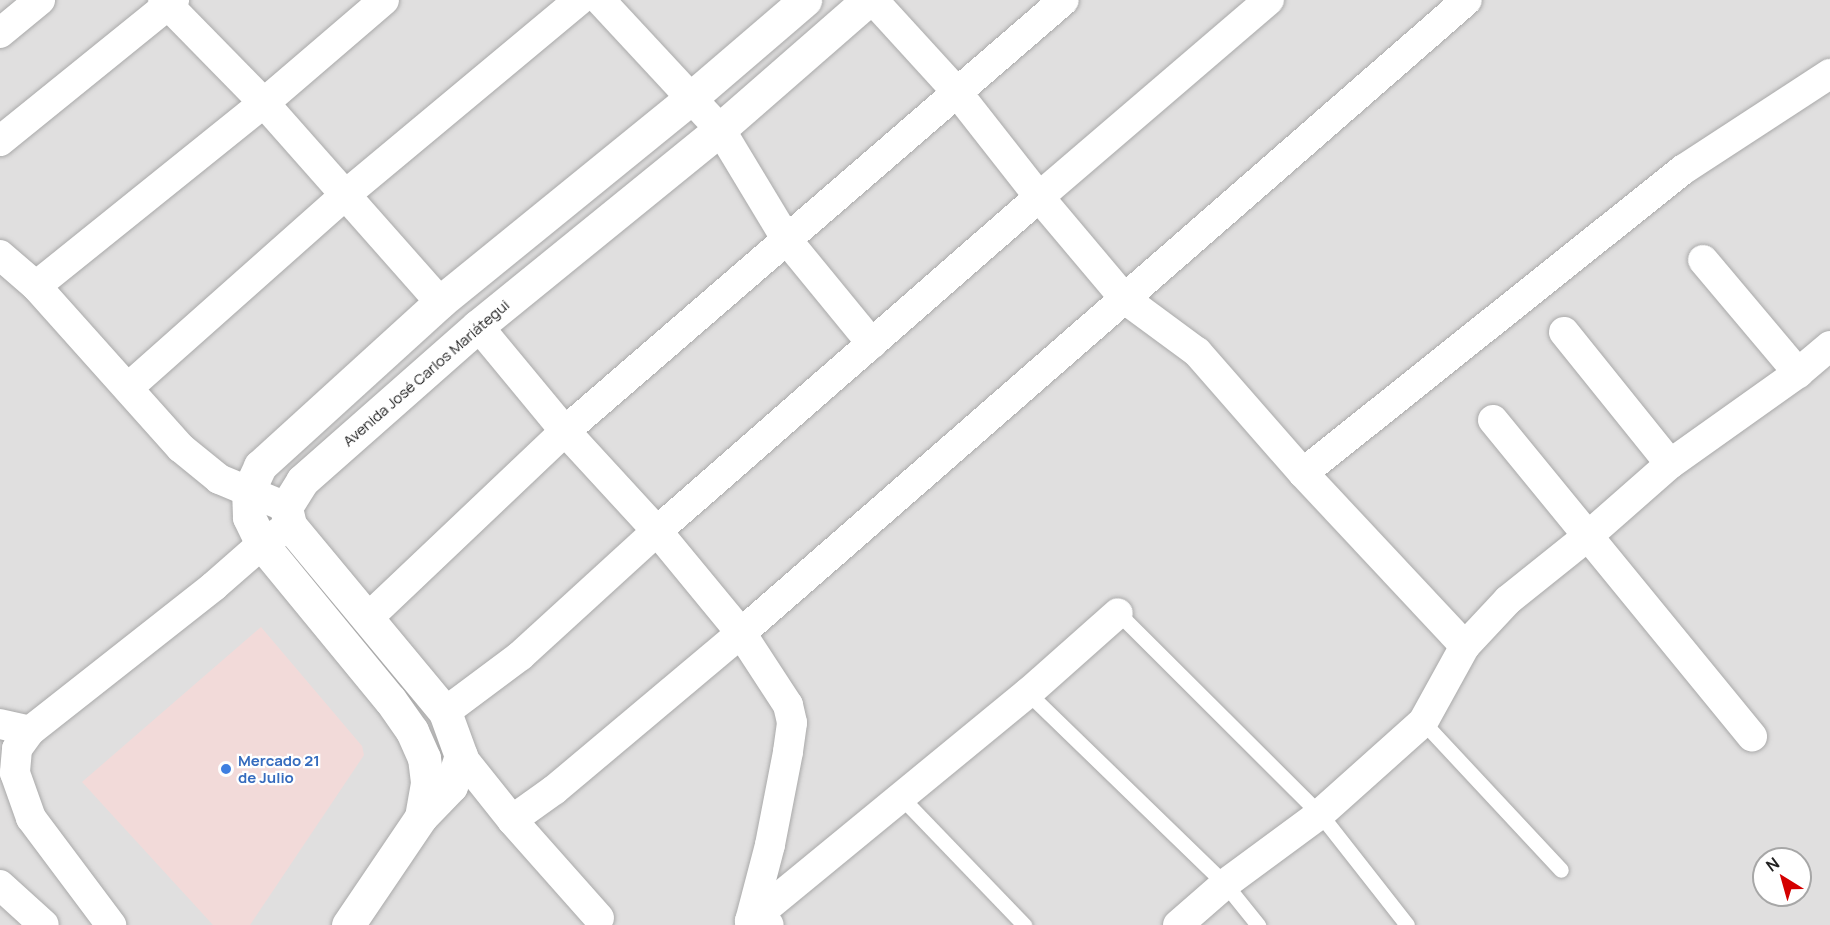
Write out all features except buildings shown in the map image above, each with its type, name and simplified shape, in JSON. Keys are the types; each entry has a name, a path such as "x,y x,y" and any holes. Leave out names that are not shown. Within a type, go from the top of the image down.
{"street":[{"path":"0,33 40,0"},
{"path":"36,286 264,103 384,0"},
{"path":"129,387 344,196 579,0"},
{"path":"600,0 720,129 788,240 872,344"},
{"path":"420,817 427,782 424,758 412,731 390,700 262,544 249,517 248,492 260,466 440,302 692,97 805,0"},
{"name":"Avenida José Carlos Mariátegui","path":"288,516 302,480 478,326 720,129 868,0"},
{"path":"873,0 956,92 1039,197 1125,299 1197,352 1303,473 1465,646"},
{"path":"369,617 565,431 1064,0"},
{"path":"445,712 520,656 657,531 1039,197 1269,0"},
{"path":"512,820 555,790 741,633 1467,0"},
{"path":"0,141 168,2 264,103 440,302"},
{"path":"1303,473 1684,169 1830,74"},
{"path":"0,255 36,286 182,448 219,479 248,492 288,516 445,712 461,756 512,820 599,918"},
{"path":"1703,260 1798,372"},
{"path":"478,326 565,431 657,531 741,633 788,705 792,723 770,845 759,923"},
{"path":"1564,332 1670,464"},
{"path":"1178,925 1225,884 1320,814 1423,722 1465,646 1508,600 1588,536 1670,464 1798,372 1830,346"},
{"path":"1493,420 1752,736"},
{"path":"111,925 31,818 15,773 17,749 30,731 214,586 262,544 288,516"},
{"path":"759,923 901,797 1028,693 1118,613"},
{"path":"0,724 30,731"},
{"path":"348,925 420,817 451,786 461,756"},
{"path":"0,885 36,922"}],"lane":[{"path":"1118,613 1320,814 1407,925"},
{"path":"1028,693 1225,884 1258,925"},
{"path":"1423,722 1561,870"},
{"path":"901,797 1024,925"}],"shaded area":[{"path":"0,0 1830,0 1830,925 0,925"},
{"name":"Mercado 21 de Julio","path":"261,627 362,746 364,755 250,925 213,925 82,782"}],"place":[{"name":"Mercado 21 de Julio","path":"226,769"}]}
